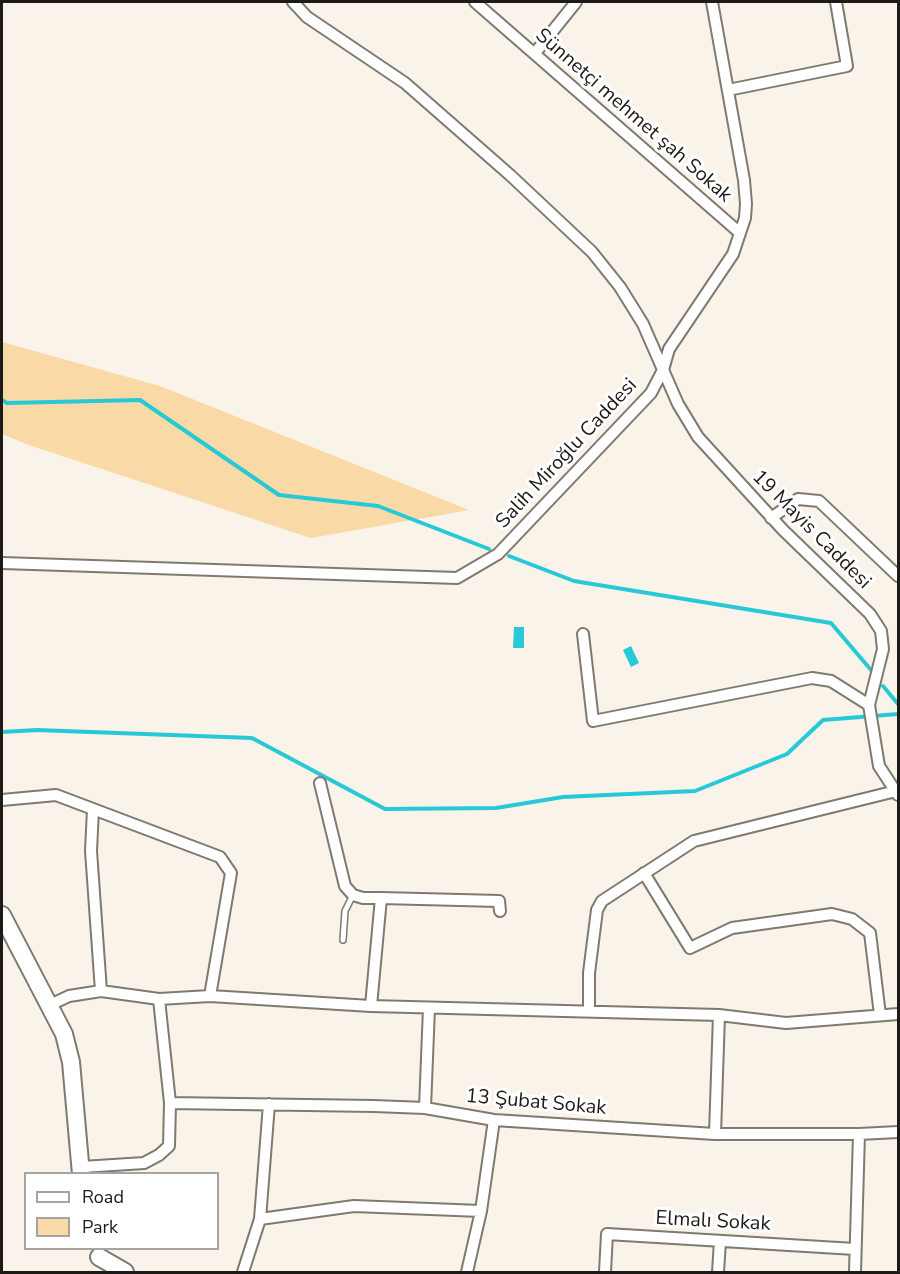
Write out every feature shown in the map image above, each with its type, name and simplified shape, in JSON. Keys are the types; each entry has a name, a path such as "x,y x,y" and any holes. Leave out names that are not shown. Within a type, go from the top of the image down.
{"street":[{"path":"292,2 307,17 405,83 510,175 592,252 620,287 643,324 663,370"},
{"name":"Sünnetçi mehmet şah Sokak","path":"475,2 740,233"},
{"path":"535,53 576,2"},
{"name":"Salih Miroğlu Caddesi","path":"2,563 457,578 498,554 651,393 663,370 669,349 733,254 746,204 712,2"},
{"path":"728,90 847,66 836,2"},
{"name":"19 Mayis Caddesi","path":"663,370 678,404 698,437 771,518 870,614 881,632 883,649 869,705 879,766 897,793"},
{"path":"771,518 798,499 819,501 898,576"},
{"path":"583,634 593,721 812,678 831,681 869,705"},
{"path":"320,783 345,886 353,895 381,898 499,901 500,911"},
{"path":"589,1011 589,973 597,910 603,902 694,841 897,793"},
{"path":"2,800 56,795 220,857 231,873 210,996"},
{"path":"93,808 91,850 101,991"},
{"path":"644,873 690,948 732,928 832,914 852,919 870,933 880,1015"},
{"path":"371,1006 381,898"},
{"path":"2,915 64,1034 71,1062 82,1170 144,1163 159,1155 169,1146 170,1103 159,999"},
{"path":"50,1005 69,996 101,991 159,999 210,996 371,1006 719,1015 786,1023 898,1014"},
{"path":"425,1108 429,1008"},
{"path":"715,1134 719,1015"},
{"name":"13 Şubat Sokak","path":"170,1103 425,1108 494,1120 715,1134 898,1132"},
{"path":"243,1272 260,1219 269,1104"},
{"path":"467,1272 481,1211 494,1120"},
{"path":"855,1272 859,1134"},
{"path":"260,1219 354,1206 481,1211"},
{"name":"Elmalı Sokak","path":"605,1272 608,1234 855,1249"},
{"path":"718,1272 720,1241"},
{"path":"97,1259 125,1272"}],"lane":[{"path":"343,940 345,911 353,895"}],"green space":[{"path":"2,342 160,386 469,510 311,538 26,444 2,434"}],"water":[{"path":"514,627 524,627 524,648 513,648"},
{"path":"631,646 639,663 631,667 623,650"}],"waterway":[{"path":"2,400 7,403 140,400 279,495 378,506 489,549"},
{"path":"509,556 574,581 831,623 871,670"},
{"path":"883,686 898,704"},
{"path":"2,732 37,730 252,738 385,809 496,808 563,797 695,791 787,754 823,720 898,714"}]}
